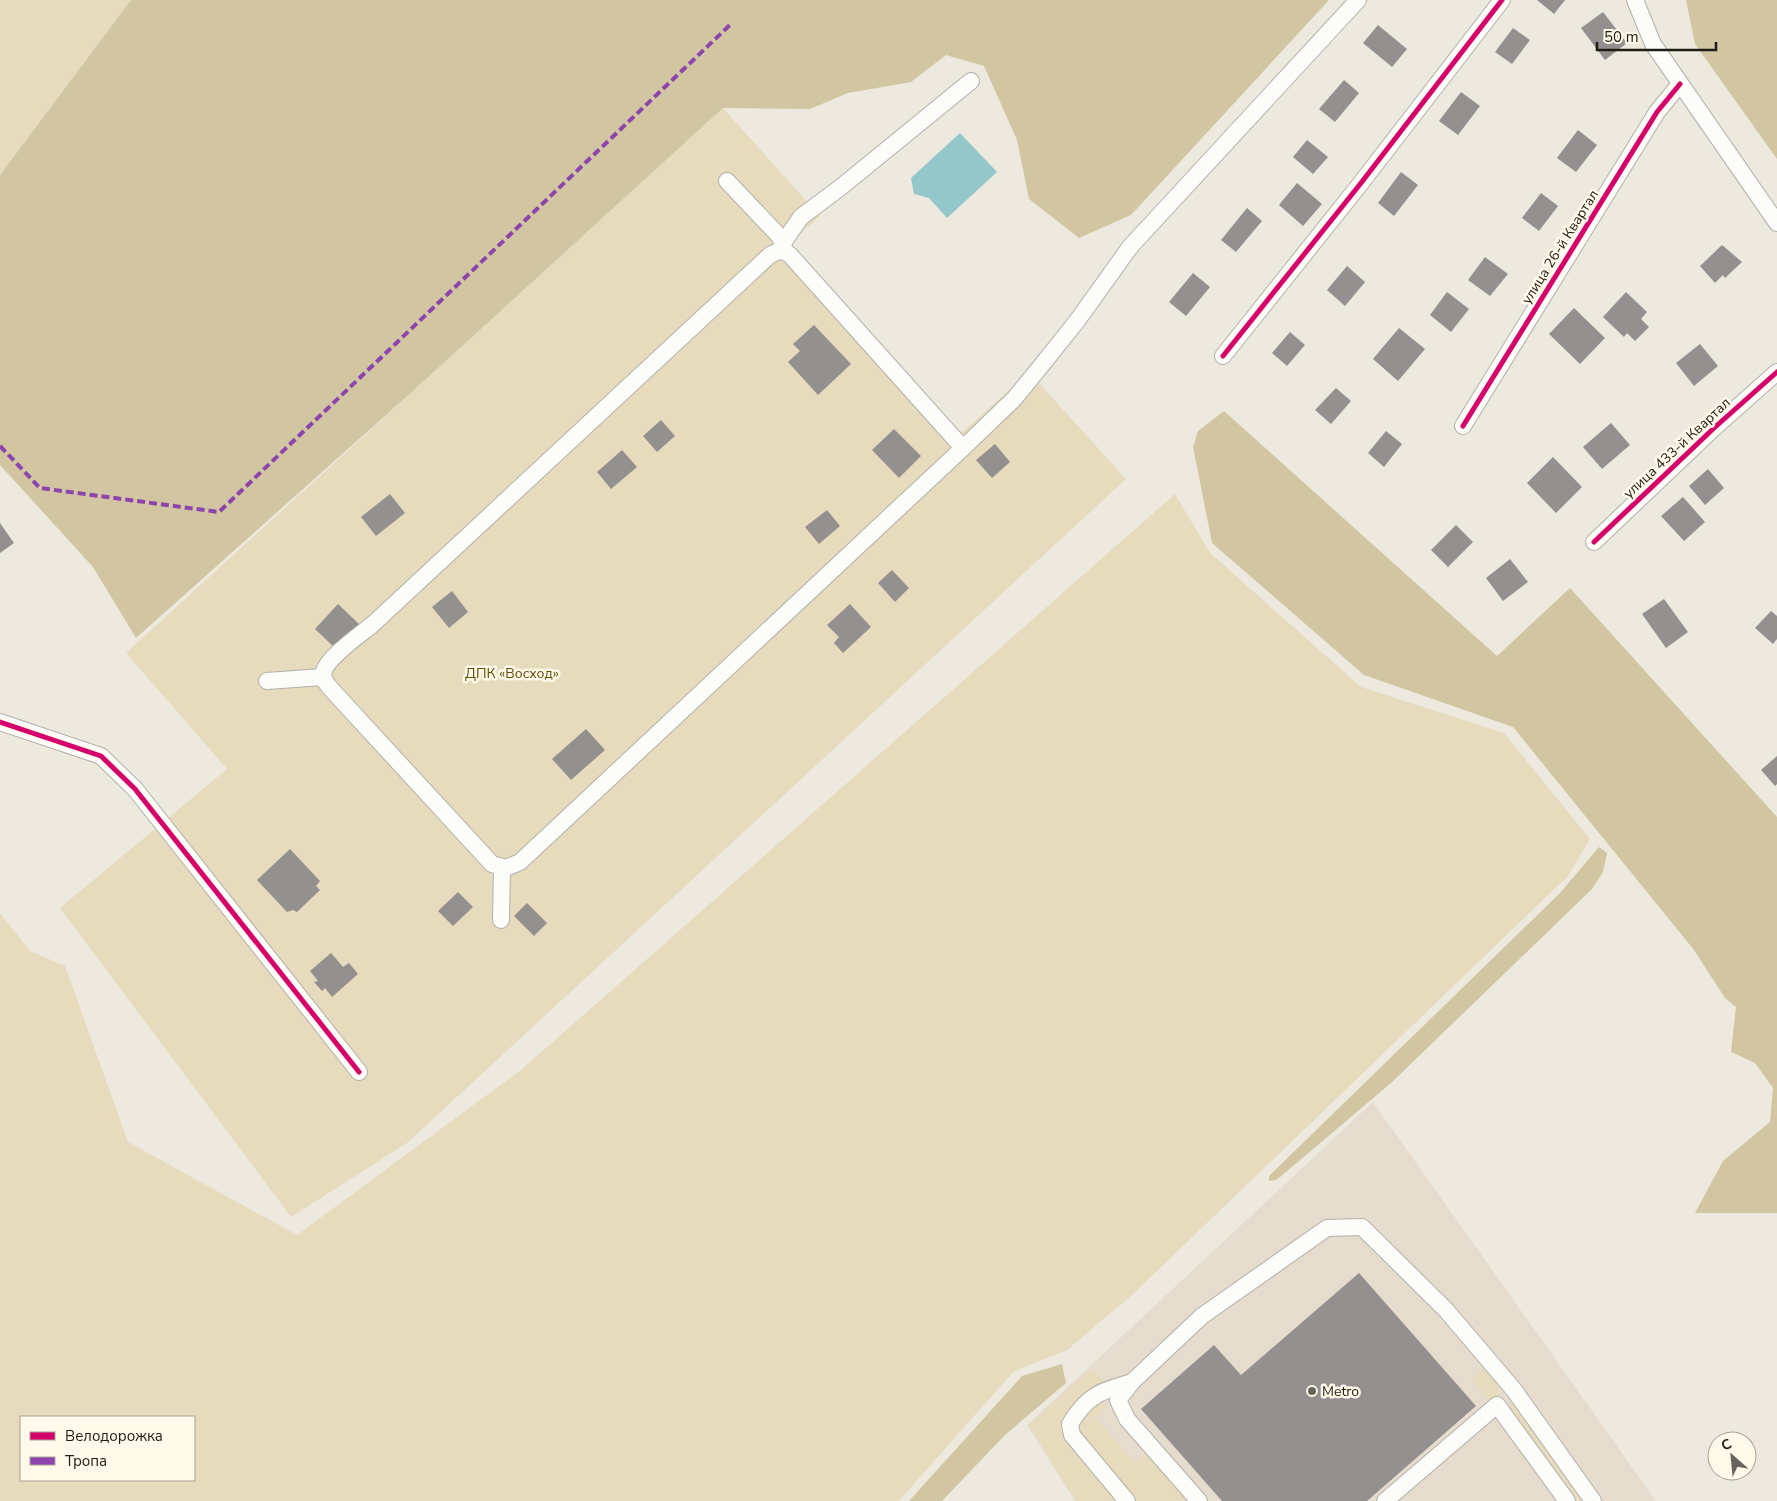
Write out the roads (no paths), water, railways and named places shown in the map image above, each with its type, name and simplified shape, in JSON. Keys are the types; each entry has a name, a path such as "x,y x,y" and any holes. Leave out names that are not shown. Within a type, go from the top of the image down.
{"street":[{"path":"971,81 842,187 801,216 784,247 770,255 388,610 331,660 324,670 323,678 331,689 492,864 506,868 520,862 1014,399 1077,321 1130,247 1358,0"},
{"path":"1223,356 1361,183 1502,0"},
{"path":"1635,0 1648,34 1680,84 1777,223"},
{"name":"улица 26-й Квартал","path":"1462,426 1657,112 1680,84"},
{"path":"727,180 784,247 963,448"},
{"name":"улица 433-й Квартал","path":"1594,542 1714,428 1777,372"},
{"path":"267,681 323,678"},
{"path":"0,722 101,756 135,788 359,1072"},
{"path":"501,920 502,867"},
{"path":"1199,1501 1127,1419 1118,1400 1132,1382 1202,1316 1327,1228 1362,1227 1446,1310 1514,1390 1593,1501"},
{"path":"1126,1501 1072,1435 1070,1424 1078,1410 1101,1391 1132,1382"},
{"path":"1385,1501 1514,1390"},
{"path":"1497,1404 1567,1501"}],"water":[{"path":"960,133 997,172 947,218 929,198 914,194 911,178"}],"place":[{"name":"Metro","path":"1312,1391"}],"park label":[{"name":"ДПК «Восход»","path":"512,673"}]}
